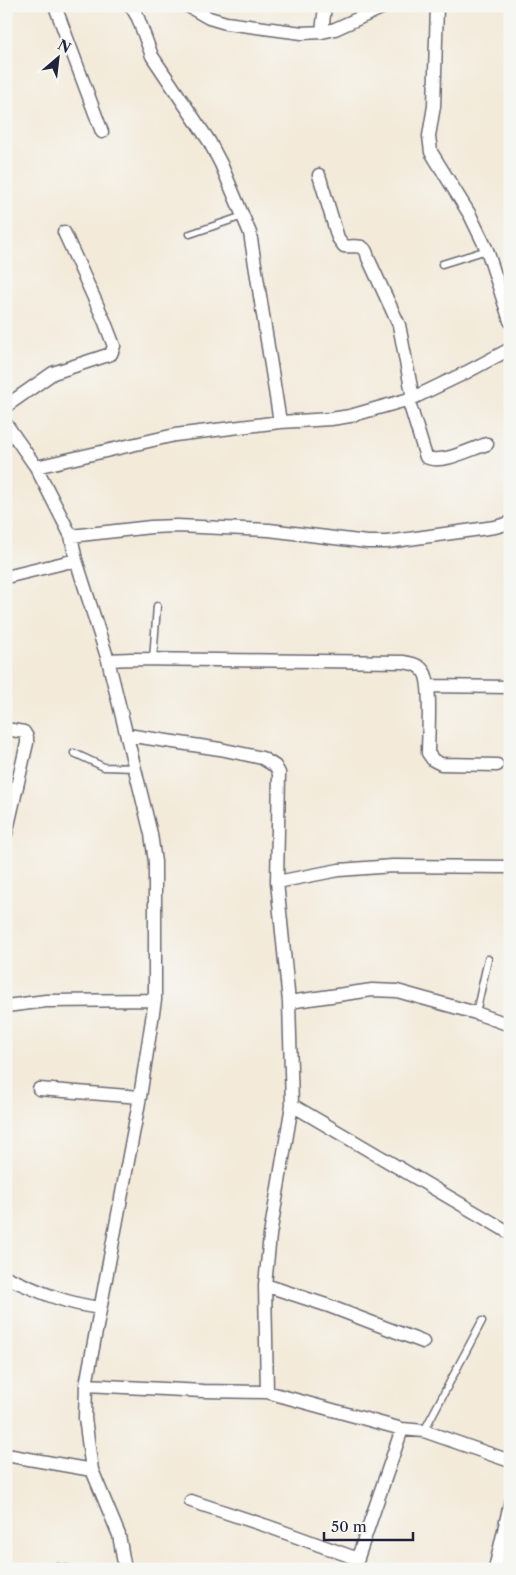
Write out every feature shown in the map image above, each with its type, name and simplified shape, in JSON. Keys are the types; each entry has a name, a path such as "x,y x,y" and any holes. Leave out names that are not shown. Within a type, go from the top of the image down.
{"street":[{"path":"55,6 102,132"},
{"path":"131,6 138,18 152,56 209,140 250,233 280,422"},
{"path":"188,6 209,18 226,23 302,33 335,29 386,6"},
{"path":"322,32 325,6"},
{"path":"436,6 434,106 429,136 431,152 470,215 487,250 510,321"},
{"path":"319,175 338,238 344,246 362,247 367,251 368,258 399,325 411,399 426,457 434,460 444,459 487,444"},
{"path":"6,406 52,373 111,354 114,346 64,232"},
{"path":"36,467 155,439 280,422 341,417 411,399 510,349"},
{"path":"6,424 36,467 71,536 76,560 108,660 135,768 155,862 155,1000 140,1097 86,1385 85,1418 92,1470 118,1535 126,1569"},
{"path":"71,536 177,526 269,530 367,542 387,542 495,527 510,523"},
{"path":"6,577 76,560"},
{"path":"108,660 404,662 418,665 425,672 428,686 428,753 433,760 441,764 497,764"},
{"path":"428,686 510,687"},
{"path":"6,729 24,732 27,737 27,743 6,834"},
{"path":"127,735 220,749 262,758 275,766 279,773 277,882 289,1002 292,1105 270,1235 265,1285 267,1392"},
{"path":"277,882 338,870 393,866 510,867"},
{"path":"289,1002 372,990 397,992 476,1013 510,1025"},
{"path":"6,1006 46,1001 155,1000"},
{"path":"40,1089 140,1097"},
{"path":"292,1105 510,1233"},
{"path":"6,1277 58,1299 100,1308"},
{"path":"265,1285 326,1305 422,1342"},
{"path":"86,1385 267,1392 402,1428 424,1431 510,1461"},
{"path":"191,1501 267,1526 356,1564 402,1428"},
{"path":"6,1455 92,1470"},
{"path":"495,1569 510,1504"}],"lane":[{"path":"190,234 243,216"},
{"path":"442,264 487,250"},
{"path":"153,659 157,606"},
{"path":"74,753 104,767 135,768"},
{"path":"476,1013 488,959"},
{"path":"424,1431 482,1321"},
{"path":"56,1566 70,1569"}]}
